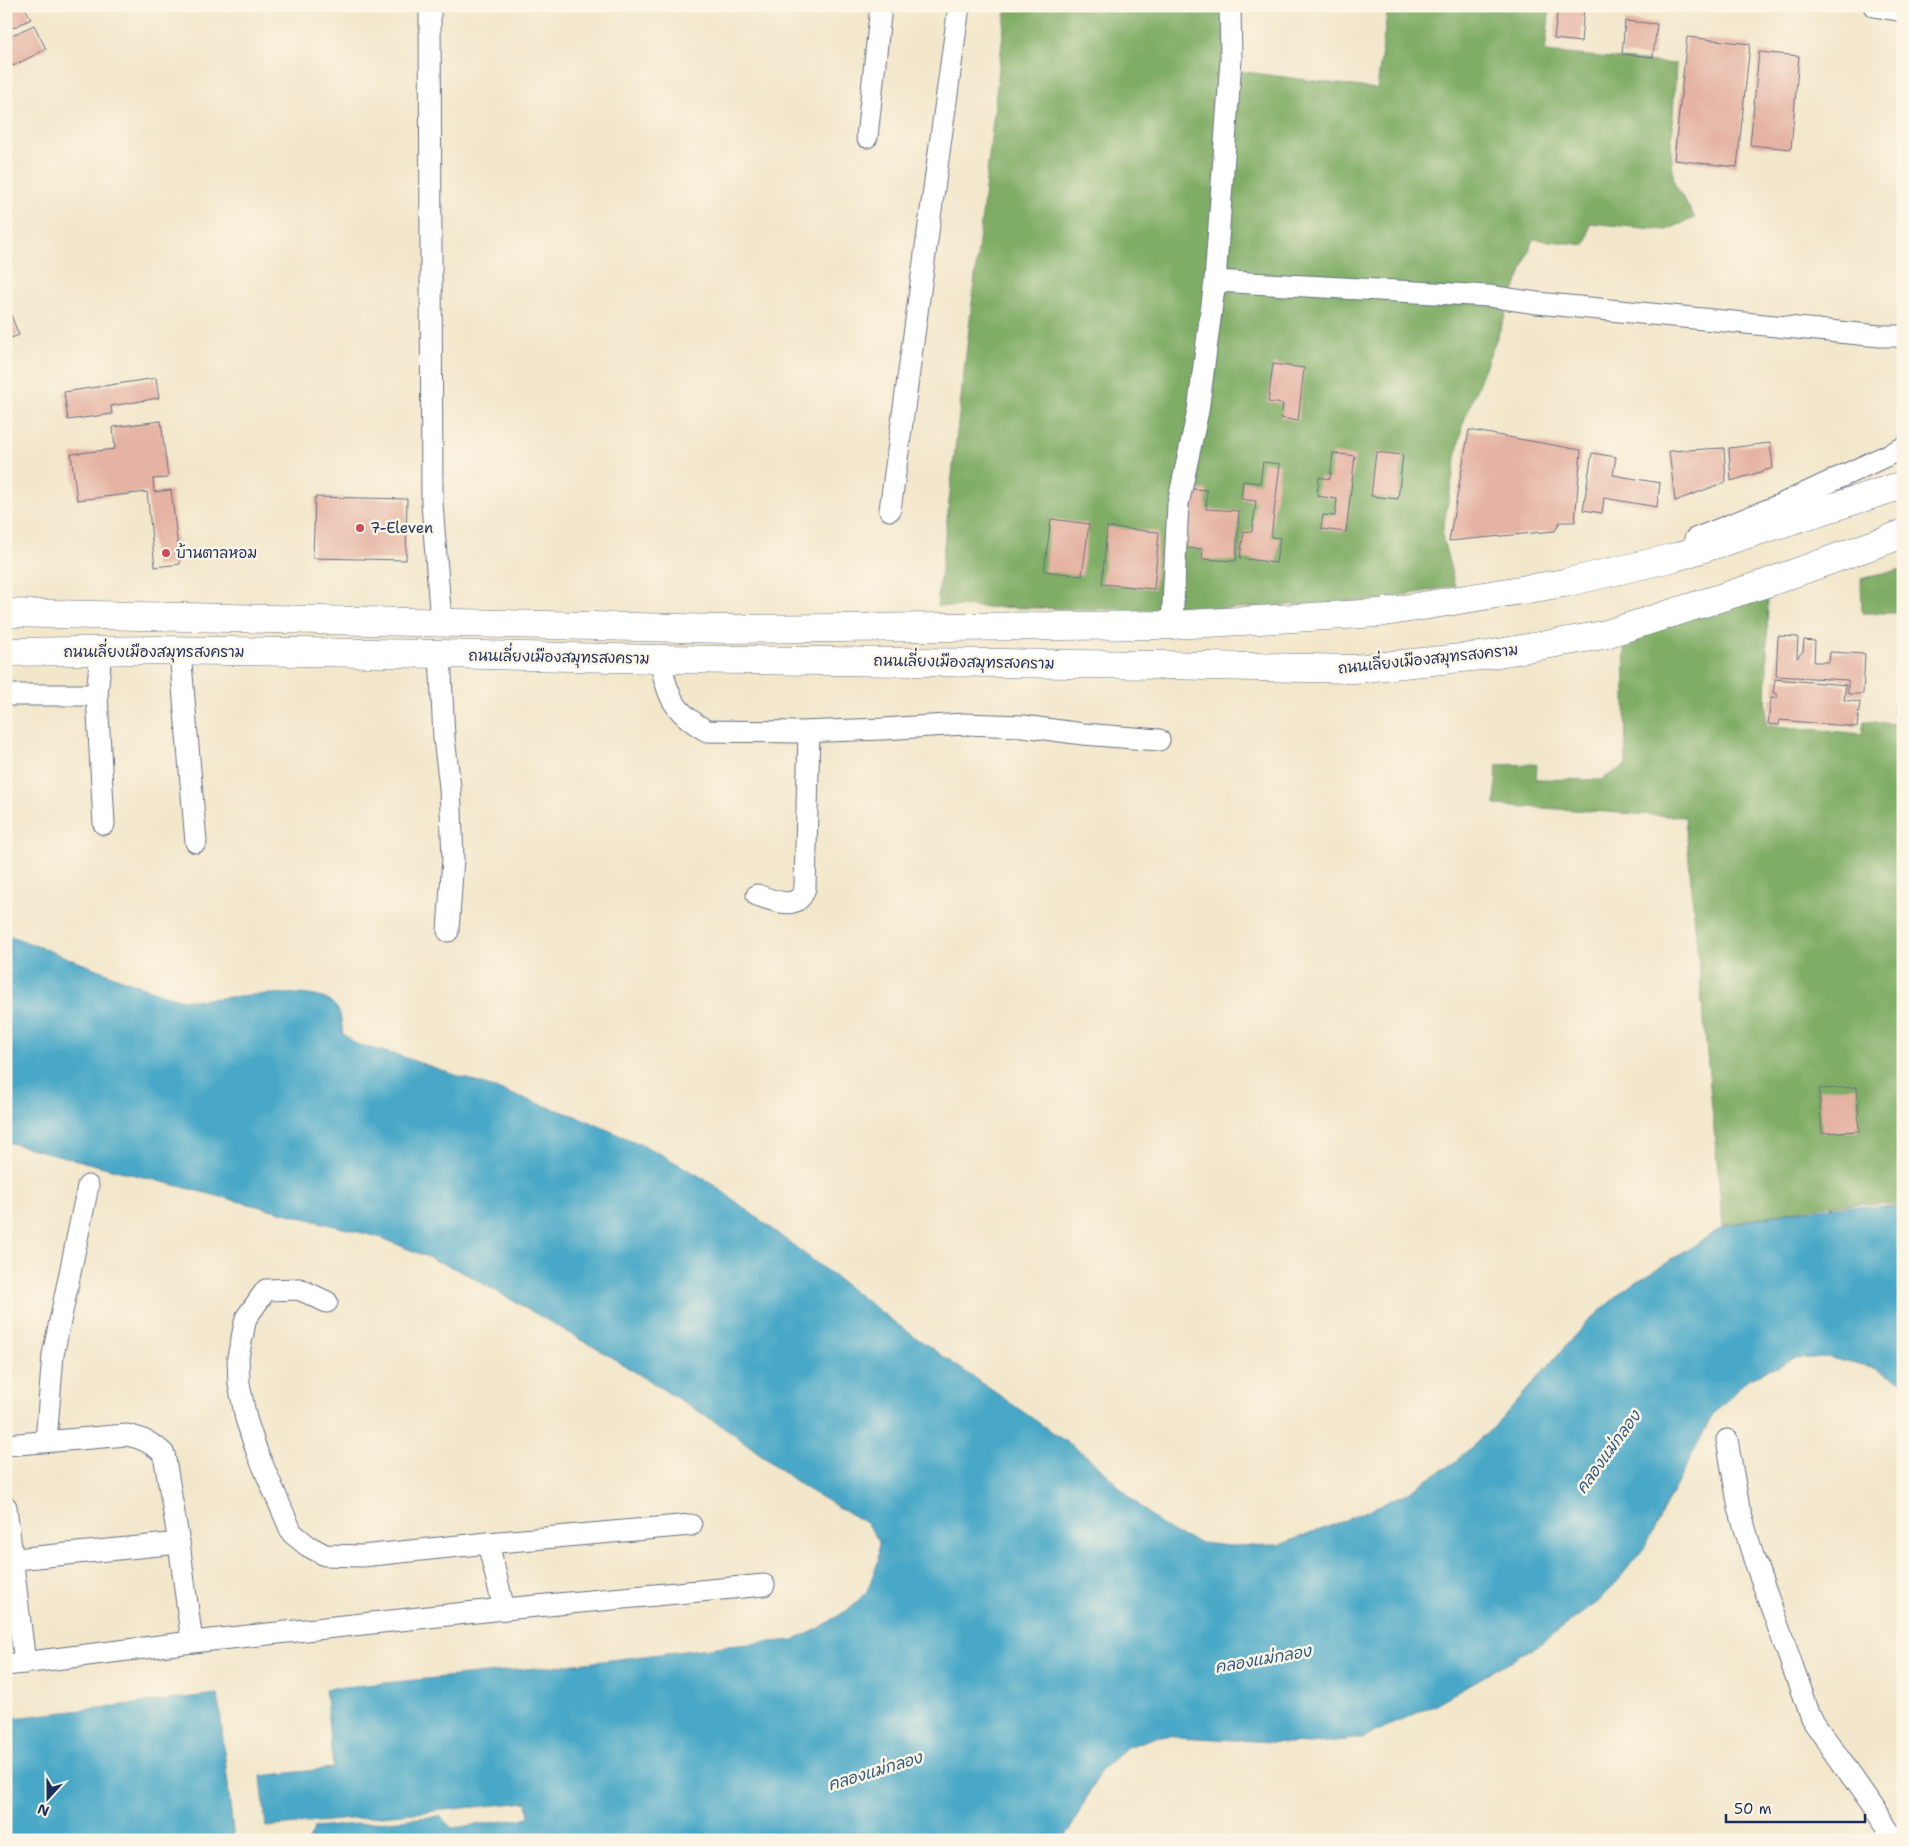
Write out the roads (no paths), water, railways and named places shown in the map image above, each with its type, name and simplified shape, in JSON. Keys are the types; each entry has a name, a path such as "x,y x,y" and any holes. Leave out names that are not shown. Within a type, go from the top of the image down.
{"main road":[{"name":"ถนนเลี่ยงเมืองสมุทรสงคราม","path":"6,613 724,629 1172,625 1379,613 1564,583 1676,557 1903,485"},
{"name":"ถนนเลี่ยงเมืองสมุทรสงคราม","path":"6,652 168,651 440,654 1354,669 1471,657 1603,635 1767,583 1903,534"},
{"path":"99,615 112,620 117,626 118,636 115,643 101,652"},
{"path":"152,616 142,629 142,637 145,643 168,651"}],"street":[{"path":"430,6 432,502 442,623"},
{"path":"867,136 882,6"},
{"path":"890,510 959,6"},
{"path":"1172,625 1178,504 1198,411 1215,281 1231,60 1230,6"},
{"path":"1874,6 1903,10"},
{"path":"1215,281 1489,296 1547,304 1880,336 1903,336"},
{"path":"1564,583 1676,546 1780,505 1903,448"},
{"path":"168,651 196,842"},
{"path":"101,652 97,695 104,824"},
{"path":"440,654 444,738 450,787 452,858 448,931"},
{"path":"660,659 666,688 671,698 685,716 707,730 809,732 964,724 1024,726 1083,734 1160,740"},
{"path":"6,695 97,695"},
{"path":"756,895 780,903 790,903 802,896 805,888 809,732"},
{"path":"46,1441 52,1355 88,1186"},
{"path":"327,1302 298,1289 266,1290 246,1318 238,1357 239,1384 246,1419 256,1452 292,1533 308,1546 325,1555 362,1556 488,1543 692,1526"},
{"path":"6,1445 127,1435 138,1437 157,1447 164,1454 179,1543 192,1642"},
{"path":"1727,1440 1738,1508 1754,1559 1811,1718 1896,1840"},
{"path":"6,1507 16,1664 192,1642 504,1609 764,1585"},
{"path":"10,1559 179,1543"},
{"path":"488,1543 504,1609"}],"water":[{"name":"คลองแม่กลอง","path":"6,934 161,994 181,999 263,994 321,997 332,1003 338,1010 341,1017 343,1034 356,1044 400,1056 581,1118 655,1151 710,1182 898,1325 1088,1457 1158,1523 1175,1534 1202,1543 1228,1546 1279,1545 1344,1521 1407,1493 1455,1462 1497,1424 1584,1325 1624,1290 1723,1227 1788,1212 1847,1206 1903,1208 1903,1382 1876,1369 1826,1357 1795,1359 1748,1379 1713,1414 1644,1548 1605,1596 1542,1643 1434,1705 1362,1738 1309,1744 1159,1736 1127,1747 1101,1770 1070,1830 1061,1840 309,1840 315,1828 440,1816 452,1828 529,1818 527,1802 266,1827 261,1776 333,1768 325,1689 794,1640 818,1629 852,1607 867,1591 878,1562 879,1541 866,1523 803,1487 730,1431 606,1354 463,1272 382,1238 6,1142"},
{"path":"218,1694 234,1840 6,1840 6,1719"}],"place":[{"name":"7-Eleven","path":"360,528"},
{"name":"บ้านตาลหอม","path":"166,553"}]}
